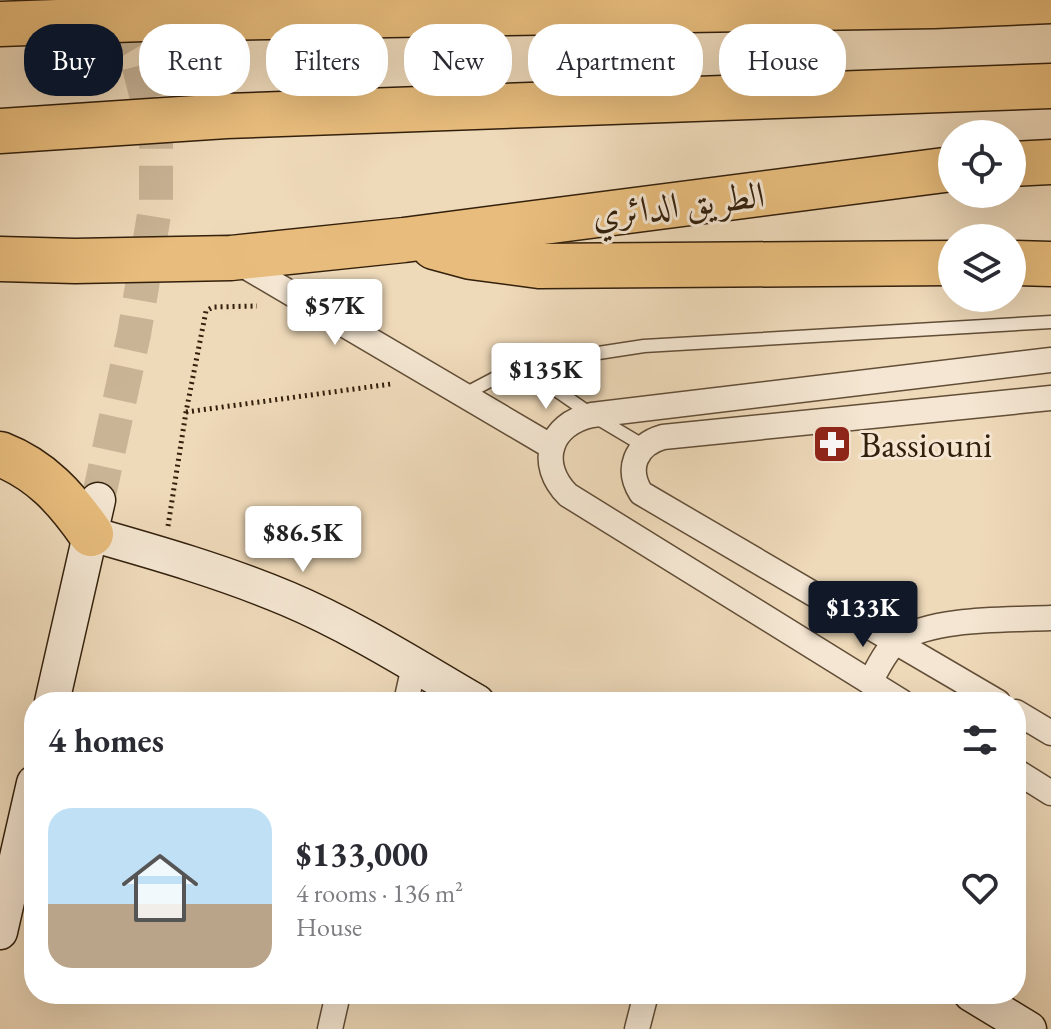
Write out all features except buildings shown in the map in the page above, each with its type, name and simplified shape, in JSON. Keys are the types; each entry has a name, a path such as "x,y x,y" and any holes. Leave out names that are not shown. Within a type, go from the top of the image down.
{"highway":[{"path":"0,24 1051,1"},
{"path":"0,131 226,116 1051,86"},
{"path":"1026,163 1051,162"},
{"name":"الطريق الدائري","path":"0,259 231,258 404,240 938,171"},
{"name":"الطريق الدائري","path":"404,240 471,257 539,266 938,263"},
{"path":"1026,263 1051,264"},
{"path":"0,454 20,461 49,481 73,507 94,517"}],"street":[{"path":"231,258 552,447"},
{"path":"886,692 568,495 552,473 552,447 557,434 567,424 592,415 1051,360"},
{"path":"1020,363 1025,400"},
{"path":"981,692 641,493 636,484 634,464 644,446 663,437 1051,398"},
{"path":"54,692 94,517 164,555 290,600 353,631 460,692"},
{"path":"870,682 896,642 939,626 1051,618"},
{"path":"408,692 414,666"},
{"path":"1026,718 1051,733"},
{"path":"1026,777 1051,793"},
{"path":"0,932 24,827"},
{"path":"330,1029 336,1004"},
{"path":"637,1029 643,1004"},
{"path":"988,1004 1029,1029"}],"lane":[{"path":"463,395 520,365 644,346 1051,322"},
{"path":"520,365 592,415 644,446"}],"path":[{"path":"164,555 186,412 206,311 213,307 310,304"},
{"path":"186,412 435,378"}],"tunnel":[{"path":"98,500 134,334 156,203 156,134 137,59 104,4"}],"place":[{"name":"Bassiouni","path":"832,444"}]}
